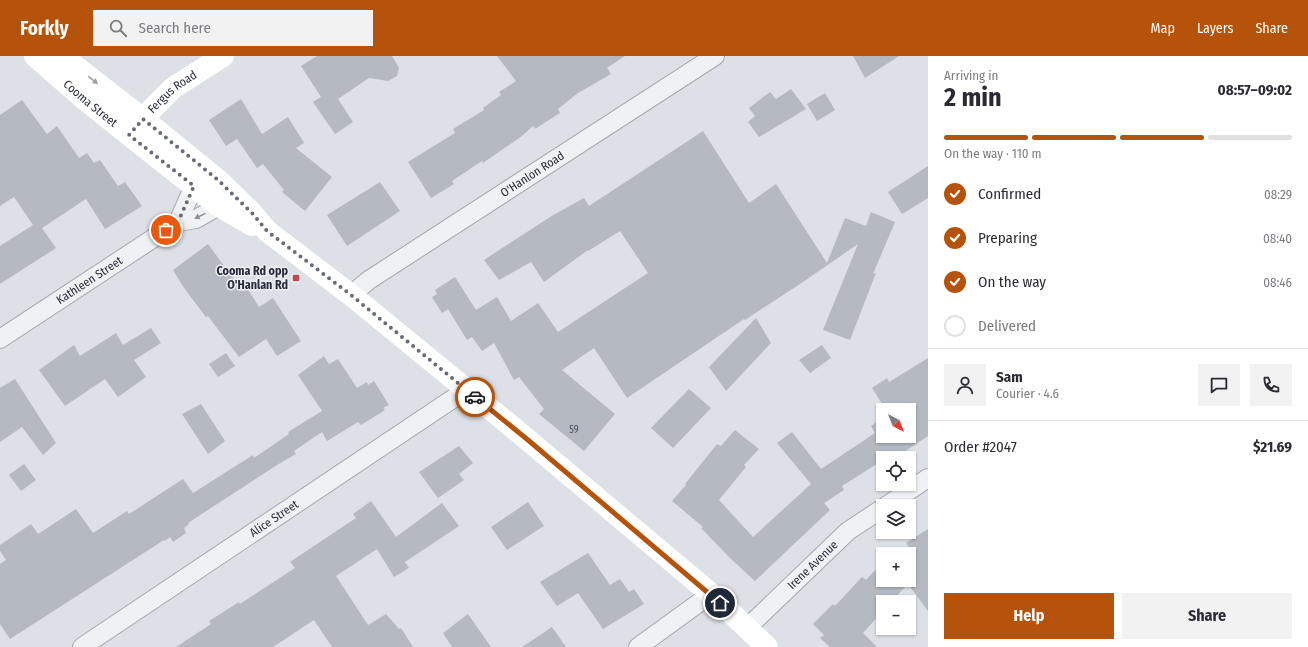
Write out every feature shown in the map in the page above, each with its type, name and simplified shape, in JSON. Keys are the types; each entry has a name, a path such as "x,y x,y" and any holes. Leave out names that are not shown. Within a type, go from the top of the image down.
{"main road":[{"name":"Cooma Street","path":"35,56 129,135 219,206 248,224 267,231"},
{"name":"Cooma Street","path":"62,56 218,180 252,213 267,231 351,295 516,430 711,594 767,647"},
{"name":"Fergus Road","path":"129,135 173,88 223,56"}],"street":[{"name":"O'Hanlon Road","path":"351,295 370,280 715,56"},
{"path":"178,222 194,186"},
{"name":"Kathleen Street","path":"0,339 178,222 196,219 219,206"},
{"name":"Alice Street","path":"82,647 466,390"},
{"path":"896,499 928,478"},
{"name":"Irene Avenue","path":"747,628 848,531 876,513"},
{"path":"638,647 711,594"}],"building":[{"path":"317,56 392,56 399,68 397,76 388,81 369,78 338,99 353,122 335,134 313,102 321,97 301,66"},
{"path":"497,56 625,56 607,68 611,74 578,93 558,109 560,113 535,129 533,126 522,136 483,163 482,161 452,181 454,184 431,198 408,162 455,133 453,129 484,110 483,108 501,95 499,92 516,81"},
{"path":"853,56 899,56 865,78"},
{"path":"791,89 806,109 759,137 748,122 755,116 749,108 770,92 776,99"},
{"path":"825,93 835,110 817,121 807,104"},
{"path":"241,99 262,134 288,117 304,143 296,148 332,177 305,211 282,192 284,190 263,164 257,168 237,139 226,146 209,120"},
{"path":"22,100 47,134 57,126 79,158 87,153 94,163 100,160 118,186 125,182 142,206 105,229 86,199 42,228 56,248 0,284 0,246 33,225 14,197 0,206 0,115"},
{"path":"703,131 749,203 776,184 827,263 845,218 866,226 871,212 895,222 873,274 876,273 850,340 823,330 858,244 627,398 594,348 562,370 615,414 584,451 539,414 544,409 519,377 514,380 494,343 482,351 472,337 467,340 448,309 442,313 432,297 437,294 435,290 455,277 476,310 497,297 511,321 538,303 558,332 648,273 620,231 588,250 544,282 531,262 499,280 484,260 550,217 584,198 589,206"},
{"path":"928,166 928,198 902,214 888,192"},
{"path":"380,182 400,211 347,246 327,215"},
{"path":"208,244 236,282 241,278 259,307 273,298 301,341 277,356 266,339 239,357 208,316 206,317 184,288 173,270"},
{"path":"756,318 771,343 726,391 709,367"},
{"path":"151,328 161,343 134,360 146,377 118,397 105,379 65,406 39,370 74,345 80,356 116,333 123,345"},
{"path":"822,345 831,358 810,373 799,360"},
{"path":"226,353 235,366 218,377 209,364"},
{"path":"324,356 329,364 338,359 357,388 367,382 368,385 374,381 389,405 383,408 385,410 361,425 358,422 327,441 322,432 294,451 296,454 188,523 189,524 184,528 186,533 173,542 170,537 165,541 164,540 10,639 0,624 0,564 6,560 0,551 0,545 31,524 38,534 76,509 93,533 127,511 129,514 183,479 193,493 253,455 254,458 289,434 288,432 322,411 298,375"},
{"path":"928,358 928,436 906,451 876,451 876,464 842,486 844,490 824,503 830,510 755,581 701,528 703,527 672,501 717,444 721,446 735,430 759,449 744,465 746,467 719,500 753,537 811,484 777,443 792,432 821,469 875,433 871,426 876,423 876,443 916,443 916,403 882,403 872,388 887,378 889,382"},
{"path":"15,379 56,443 43,455 22,427 0,442 0,388"},
{"path":"689,389 711,408 673,448 651,428"},
{"path":"201,404 225,441 208,454 182,414"},
{"path":"459,446 473,463 459,474 464,480 438,498 419,472"},
{"path":"24,464 36,480 21,491 9,475"},
{"path":"371,501 396,537 442,503 459,526 405,562 409,568 394,577 377,549 336,576 368,625 386,614 399,629 401,628 413,647 332,647 314,620 273,647 176,647 211,624 209,621 239,602 240,604 295,568 290,562 356,518 353,514"},
{"path":"528,502 544,526 507,550 491,527"},
{"path":"928,529 928,611 910,587 916,587 916,547 909,547 906,543 912,539 916,539 916,537"},
{"path":"588,553 610,585 620,579 629,592 634,589 644,604 603,629 578,593 557,606 540,582"},
{"path":"876,569 876,587 905,587 898,595 876,595 876,619 863,633 877,647 830,647 820,638 824,635 813,624 833,604 835,606 862,577 866,580"},
{"path":"468,614 491,647 452,647 443,633"},
{"path":"552,627 566,647 522,647"}],"way so far":[{"path":"166,230 178,222 194,186 129,135 143,119 218,180 252,213 267,231 351,295 475,397"}],"place":[{"name":"Cooma Rd opp O'Hanlan Rd","path":"296,278"}],"route":[{"path":"475,397 720,603"}]}
